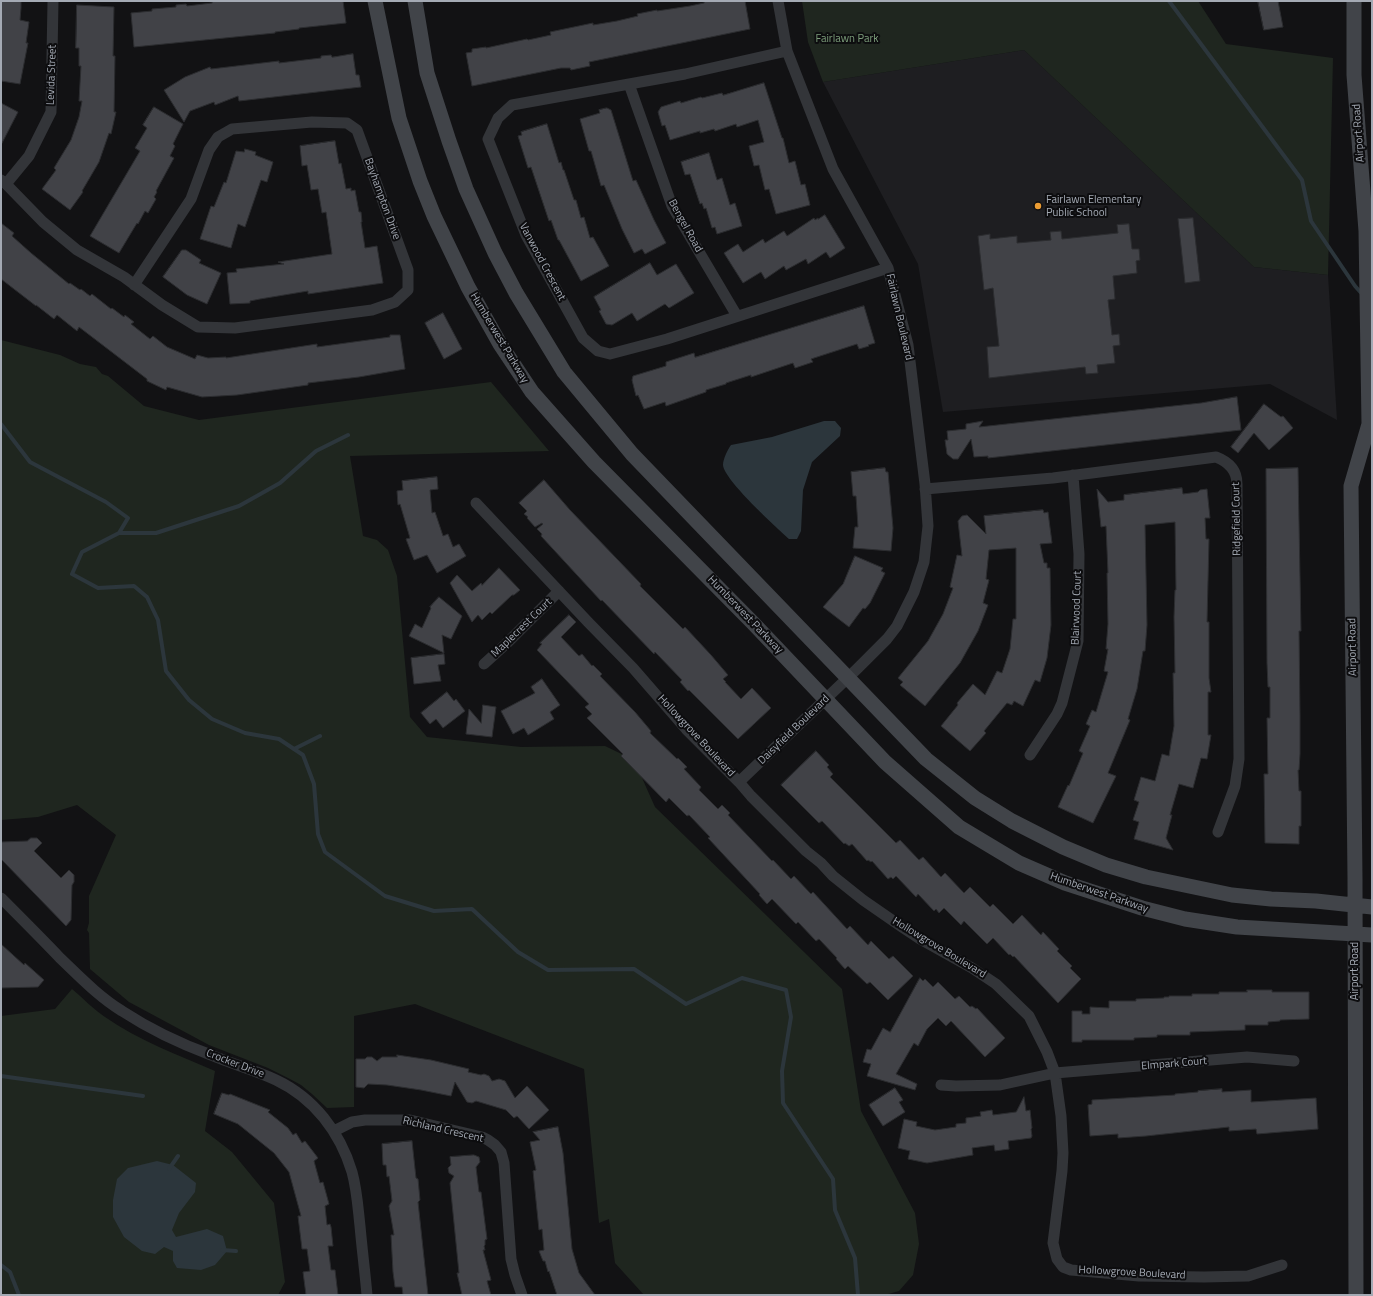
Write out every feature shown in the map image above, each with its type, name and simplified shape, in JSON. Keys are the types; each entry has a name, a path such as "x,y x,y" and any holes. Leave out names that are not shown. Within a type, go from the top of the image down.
{"main road":[{"name":"Humberwest Parkway","path":"375,1 400,118 420,181 434,216 468,287 500,344 532,392 594,462 826,698 885,762 959,827 1019,863 1104,897 1185,919 1237,927 1372,935"},
{"path":"415,1 427,73 466,188 495,253 516,293 564,372 632,454 848,678 876,709 932,764 975,798 1012,821 1063,847 1106,865 1146,877 1232,895 1372,907"},
{"name":"Airport Road","path":"1354,1 1354,75 1366,231 1370,431 1351,486 1355,905 1356,1295"}],"street":[{"name":"Levida Street","path":"4,182 28,156 50,112 53,1"},
{"name":"Fairlawn Boulevard","path":"778,1 788,51 833,168 888,268 908,345 925,489 928,526 927,542 924,562 914,592 897,626 887,639 848,678"},
{"name":"Vanwood Crescent","path":"788,51 685,74 512,105 498,118 488,139 526,235 583,338 598,351 610,354 667,339 888,268"},
{"name":"Bengel Road","path":"629,84 672,206 737,316"},
{"name":"Bayhampton Drive","path":"4,182 43,222 77,250 124,278 162,305 198,327 235,328 372,310 395,302 408,290 408,270 357,130 347,122 312,122 232,129 218,137 209,150 191,199 134,285"},
{"name":"Ridgefield Court","path":"925,489 1053,478 1216,457 1224,460 1234,470 1237,484 1239,759 1235,786 1218,832"},
{"name":"Blairwood Court","path":"1030,755 1057,714 1062,703 1078,641 1079,554 1074,475"},
{"name":"Hollowgrove Boulevard","path":"476,503 588,622 634,668 686,729 739,782 750,796 806,851 821,863 833,876 863,900 920,940 972,968 996,984 1029,1016 1048,1052 1053,1072 1055,1073 1063,1153 1053,1243 1057,1259 1063,1267 1072,1270 1139,1276 1204,1277 1248,1276 1282,1265"},
{"name":"Maplecrest Court","path":"484,664 559,591"},
{"name":"Daisyfield Boulevard","path":"739,782 848,678"},
{"name":"Crocker Drive","path":"1,898 84,981 113,1005 135,1019 176,1040 210,1055 258,1072 288,1086 311,1104 334,1131 348,1160 357,1191 367,1295"},
{"name":"Elmpark Court","path":"941,1085 1000,1085 1055,1073 1247,1057 1294,1061"},
{"name":"Richland Crescent","path":"334,1131 352,1122 365,1120 410,1120 482,1137 495,1145 501,1152 504,1163 511,1259 522,1295"}],"shaded area":[{"name":"Fairlawn Elementary Public School","path":"1024,50 1254,267 1328,275 1337,420 1270,384 943,412 918,264 823,82"},
{"path":"824,421 835,421 841,428 840,436 812,462 803,490 801,531 797,539 789,539 741,492 726,472 723,465 724,460 731,445 772,437"},
{"path":"157,1161 173,1165 196,1183 195,1192 179,1213 172,1230 176,1237 207,1229 223,1236 227,1251 215,1265 201,1270 177,1268 173,1261 173,1251 164,1247 155,1254 142,1251 124,1237 113,1217 113,1200 117,1179 128,1168"}],"green space":[{"name":"Fairlawn Park","path":"802,1 1198,1 1226,44 1333,58 1328,275 1254,267 1024,50 823,82 808,42"},
{"path":"1,340 60,355 80,364 96,367 102,374 108,376 144,406 199,420 491,382 549,451 350,456 363,536 377,540 388,550 397,576 410,717 427,737 521,747 605,746 634,760 655,807 842,989 861,1111 915,1213 919,1244 913,1275 899,1291 885,1295 644,1295 615,1263 609,1219 599,1223 584,1069 415,1004 354,1016 354,1107 327,1108 301,1085 290,1079 268,1068 209,1045 129,1002 90,969 89,933 87,930 89,923 89,896 116,835 77,805 38,817 1,820"},
{"path":"72,989 101,1014 131,1033 158,1047 215,1071 205,1131 232,1152 274,1203 285,1282 278,1295 1,1295 1,1016 55,1009"}],"building":[{"path":"1,1 21,1 20,20 29,22 26,43 28,43 20,84 1,81"},
{"path":"212,1 343,1 346,23 299,28 275,33 134,47 131,13 176,7 176,5 186,4 187,6 212,3"},
{"path":"704,1 745,1 750,29 589,62 590,66 571,70 570,68 561,68 472,86 466,53 472,52 472,49 486,48 528,40 551,35 550,32 593,23 593,25 617,21 638,16 637,14 690,6 704,3"},
{"path":"1258,1 1278,1 1283,27 1264,30"},
{"path":"77,5 114,7 114,112 116,112 111,134 109,133 99,162 82,191 83,192 70,210 42,189 56,170 54,168 71,140 79,117 82,101 79,101 81,66 79,66 79,48 76,48"},
{"path":"353,54 356,75 359,75 361,87 239,101 238,96 215,105 214,102 190,111 184,122 164,90 185,77 210,67 211,69 279,61 279,63 321,58 321,56 331,55 332,57"},
{"path":"764,83 783,138 789,163 795,161 801,185 805,184 810,205 776,214 769,189 765,190 759,165 754,166 749,146 764,142 758,120 737,127 736,124 715,131 714,129 700,133 700,131 670,140 665,125 662,126 658,112 661,107 680,101 681,103 722,93 723,95"},
{"path":"1,103 18,112 1,145"},
{"path":"154,107 183,124 173,144 175,146 170,156 174,158 156,191 157,192 154,197 156,199 148,213 145,211 119,253 90,236 140,151 135,148 147,128 143,125"},
{"path":"607,108 611,110 633,181 636,180 666,243 645,254 642,249 634,253 622,229 604,185 601,186 580,119 600,113 599,110"},
{"path":"547,124 559,163 561,162 574,200 576,200 581,218 584,217 590,238 593,237 609,266 581,281 558,240 551,220 549,221 531,167 528,168 518,136 522,135 521,132"},
{"path":"335,141 339,164 341,163 346,189 351,188 351,191 355,190 359,212 361,212 365,248 377,246 383,283 308,294 308,291 250,301 250,303 230,304 227,273 237,272 236,269 284,264 278,262 332,254 326,212 322,213 318,189 311,190 307,165 302,166 300,146"},
{"path":"245,149 256,152 255,155 273,162 267,182 261,180 245,227 238,224 231,248 200,239 211,206 214,207 224,182 226,183 236,151 244,152"},
{"path":"709,153 717,180 722,178 730,205 735,203 742,226 717,234 715,227 712,228 706,208 704,209 702,203 700,204 690,174 685,175 681,162"},
{"path":"825,215 845,248 830,258 826,252 808,264 806,259 786,270 784,266 765,279 761,272 743,283 724,253 738,244 743,252 763,239 765,243 784,231 787,236 814,218 815,220"},
{"path":"1193,218 1200,281 1185,283 1178,219"},
{"path":"1,223 14,233 12,236 69,284 70,283 80,290 81,289 90,296 92,294 111,309 112,308 124,317 125,315 134,322 131,324 150,339 153,336 167,347 195,359 197,355 208,358 226,358 317,344 317,347 390,337 390,335 400,335 405,369 237,395 202,397 167,387 166,390 147,381 147,379 79,327 77,331 57,315 54,319 1,279"},
{"path":"1129,224 1132,249 1139,249 1140,260 1136,261 1137,273 1113,276 1115,299 1108,300 1112,335 1119,334 1120,345 1113,346 1115,363 1097,365 1098,373 1086,374 1085,367 989,378 987,347 999,346 993,288 984,290 978,236 990,234 990,239 1017,236 1017,243 1051,240 1050,232 1061,231 1062,239 1118,233 1117,225"},
{"path":"182,250 186,250 201,260 199,263 221,273 207,304 187,295 163,277"},
{"path":"650,263 657,275 676,264 694,293 669,308 665,304 637,321 632,313 612,325 606,324 594,297"},
{"path":"864,306 875,343 868,345 869,346 859,349 857,344 811,359 813,362 795,368 793,363 751,377 751,375 706,390 706,392 666,406 665,402 644,409 638,395 636,396 632,380 633,376 666,366 666,362 694,353 695,357"},
{"path":"443,313 462,349 444,359 425,323"},
{"path":"1237,397 1241,430 988,458 988,456 974,457 971,439 958,459 953,459 947,454 945,440 948,440 947,431 966,429 966,424 983,421 979,427 1201,403"},
{"path":"1264,404 1281,417 1283,416 1293,428 1269,450 1254,433 1238,453 1231,447"},
{"path":"885,468 886,472 888,472 893,528 891,551 853,548 855,527 858,527 856,496 853,496 851,472"},
{"path":"1298,468 1301,631 1299,631 1300,754 1298,770 1299,791 1301,791 1301,826 1299,826 1299,844 1265,843 1264,774 1268,774 1267,718 1270,718 1270,687 1268,687 1267,663 1266,469"},
{"path":"437,477 438,489 430,490 432,513 435,512 443,536 448,534 453,547 459,544 466,556 437,573 427,555 414,560 406,539 410,538 400,504 398,505 397,491 403,490 402,481"},
{"path":"544,480 570,510 641,584 640,586 683,629 685,627 711,655 728,675 723,679 725,682 741,699 752,688 771,708 738,739 689,690 688,691 680,682 682,680 655,652 654,654 602,600 601,601 541,536 542,534 537,529 543,524 542,523 535,527 524,514 527,511 519,503"},
{"path":"1182,488 1183,494 1207,489 1210,518 1205,518 1206,539 1209,539 1207,622 1209,622 1209,678 1211,692 1208,692 1208,735 1211,735 1207,759 1201,758 1193,788 1179,784 1170,815 1172,815 1166,838 1173,850 1134,839 1139,822 1133,820 1139,802 1134,800 1141,777 1155,781 1162,754 1169,756 1174,726 1173,673 1175,673 1174,617 1176,590 1175,522 1145,525 1147,625 1145,651 1143,651 1137,689 1128,719 1130,720 1108,773 1116,776 1093,823 1058,807 1083,753 1079,751 1090,726 1086,724 1092,710 1096,712 1108,672 1104,671 1108,649 1106,649 1108,624 1108,573 1106,526 1101,527 1097,489 1108,502 1124,500 1124,495"},
{"path":"1043,510 1044,513 1048,512 1052,543 1040,544 1044,563 1047,563 1047,568 1050,568 1051,625 1047,658 1040,682 1035,680 1023,706 1014,701 1012,705 1007,703 984,731 986,733 970,751 941,726 958,705 957,703 973,684 985,695 997,671 1002,673 1010,649 1013,619 1016,619 1016,548 989,550 986,579 989,580 983,603 988,605 978,631 960,663 925,706 900,685 903,682 898,678 928,641 943,614 953,588 950,587 957,555 962,556 958,521 962,516 967,515 986,534 984,516"},
{"path":"855,556 883,568 881,571 885,573 870,603 865,609 863,608 849,627 823,607 843,584"},
{"path":"499,568 520,590 512,595 492,614 490,612 482,620 478,615 472,622 450,583 457,575 472,591 481,583 482,585"},
{"path":"439,597 462,616 451,639 442,635 444,653 409,636 415,624 422,628 431,608 430,607"},
{"path":"569,615 576,622 561,637 579,656 582,654 592,666 593,665 602,674 600,676 635,712 651,731 650,733 687,767 684,769 701,787 699,790 718,809 722,805 730,813 728,815 772,861 773,860 791,879 794,876 811,894 813,892 847,929 850,926 868,945 871,941 889,959 893,956 913,976 888,1000 870,982 867,984 848,966 845,969 819,939 816,941 798,922 796,924 772,899 767,904 759,895 760,894 708,838 710,837 689,815 687,816 669,798 666,802 621,756 623,754 587,718 592,714 585,707 589,704 537,650 542,644 540,643"},
{"path":"444,654 445,664 438,665 441,681 414,684 411,658"},
{"path":"542,679 560,705 550,712 554,719 528,735 524,728 513,734 501,711 535,693 531,687"},
{"path":"447,692 454,701 456,699 465,711 443,728 436,719 430,724 421,713"},
{"path":"483,705 496,707 492,737 466,734 469,709 481,723"},
{"path":"816,751 829,765 827,767 833,774 830,777 896,843 900,840 919,860 923,857 941,877 945,873 964,893 970,887 990,907 993,904 1013,924 1022,915 1041,935 1043,932 1059,949 1057,951 1072,966 1070,968 1081,979 1058,1003 1014,956 1009,955 993,938 987,944 964,921 961,925 944,908 939,913 936,909 934,911 918,894 916,897 896,876 893,879 891,877 888,879 872,861 867,861 852,844 849,846 845,843 844,844 822,821 819,823 781,785"},
{"path":"31,838 37,838 42,843 34,851 61,878 69,870 74,875 74,882 72,885 71,920 66,926 1,859 1,842 27,841"},
{"path":"1,944 24,965 25,963 44,980 38,987 1,988"},
{"path":"920,978 923,981 925,979 933,987 938,982 955,999 959,996 970,1007 972,1006 976,1009 977,1008 1005,1038 985,1057 951,1021 946,1026 938,1018 927,1029 918,1046 914,1043 896,1074 917,1084 915,1090 867,1076 871,1064 863,1062 867,1049 871,1050 883,1028 890,1032"},
{"path":"1247,990 1309,992 1309,1019 1280,1020 1268,1022 1268,1025 1245,1025 1245,1030 1190,1032 1190,1035 1157,1035 1157,1037 1134,1038 1134,1040 1082,1040 1082,1042 1072,1042 1072,1011 1082,1011 1082,1014 1090,1014 1090,1007 1109,1008 1109,1001 1136,1001 1136,999 1164,998 1169,996 1192,996 1192,994 1247,992"},
{"path":"397,1055 431,1060 469,1069 468,1072 481,1075 484,1074 489,1076 492,1081 499,1079 505,1081 515,1098 527,1086 549,1110 529,1129 517,1116 514,1118 506,1110 476,1101 472,1103 467,1102 455,1082 451,1096 387,1085 368,1084 364,1088 356,1087 356,1059 372,1057 377,1061 382,1057 397,1057"},
{"path":"895,1088 903,1100 899,1102 905,1112 883,1126 869,1105"},
{"path":"1222,1089 1222,1092 1251,1090 1251,1102 1316,1098 1318,1129 1257,1134 1256,1129 1229,1131 1229,1127 1118,1138 1118,1134 1090,1136 1088,1105 1092,1104 1092,1100 1175,1095"},
{"path":"222,1093 230,1094 270,1110 268,1112 288,1128 293,1135 296,1133 302,1143 305,1141 318,1158 314,1161 320,1183 323,1182 329,1204 325,1206 327,1225 330,1224 331,1227 333,1246 328,1246 331,1270 335,1270 338,1295 306,1295 303,1272 310,1271 307,1249 302,1249 298,1216 301,1216 289,1172 274,1153 238,1124 214,1114"},
{"path":"1024,1097 1026,1111 1030,1110 1032,1136 1031,1138 1008,1141 1009,1149 995,1151 994,1145 972,1148 973,1155 927,1163 908,1159 910,1151 898,1148 904,1119 917,1122 916,1126 935,1130 956,1127 956,1124 966,1123 966,1118 981,1116 980,1112 992,1110 993,1115 1016,1112"},
{"path":"558,1127 563,1153 572,1249 579,1273 595,1295 557,1295 545,1261 543,1261 539,1251 544,1250 542,1229 539,1230 533,1171 536,1170 530,1142 540,1140 533,1132"},
{"path":"412,1141 416,1178 418,1179 420,1200 418,1202 428,1295 403,1295 402,1287 395,1287 393,1272 391,1235 394,1235 389,1206 392,1201 389,1176 387,1177 386,1165 383,1165 382,1144"},
{"path":"474,1155 479,1157 480,1162 476,1167 487,1239 485,1240 485,1250 483,1250 491,1280 487,1281 491,1295 462,1295 457,1273 459,1273 450,1183 454,1176 449,1173 448,1168 451,1165 450,1157"}],"waterway":[{"path":"1169,1 1302,180 1311,221 1355,286 1363,295"},
{"path":"1,424 30,462 106,502 128,518 119,533"},
{"path":"348,435 316,451 280,483 239,506 156,533 119,533 82,552 72,574 98,588 134,586 147,597 158,620 166,671 189,700 212,719 245,733 279,739 303,755 314,784 318,834 325,852 385,896 434,911 472,909 518,952 548,970 634,969 686,1004 742,978 786,990 791,1017 782,1071 783,1103 833,1179 835,1210 855,1258 858,1295"},
{"path":"294,749 320,736"},
{"path":"1,1076 143,1096"},
{"path":"169,1169 178,1156"},
{"path":"222,1250 236,1251"},
{"path":"1,1265 10,1272 19,1295"}],"place":[{"name":"Fairlawn Elementary Public School","path":"1038,206"}]}
